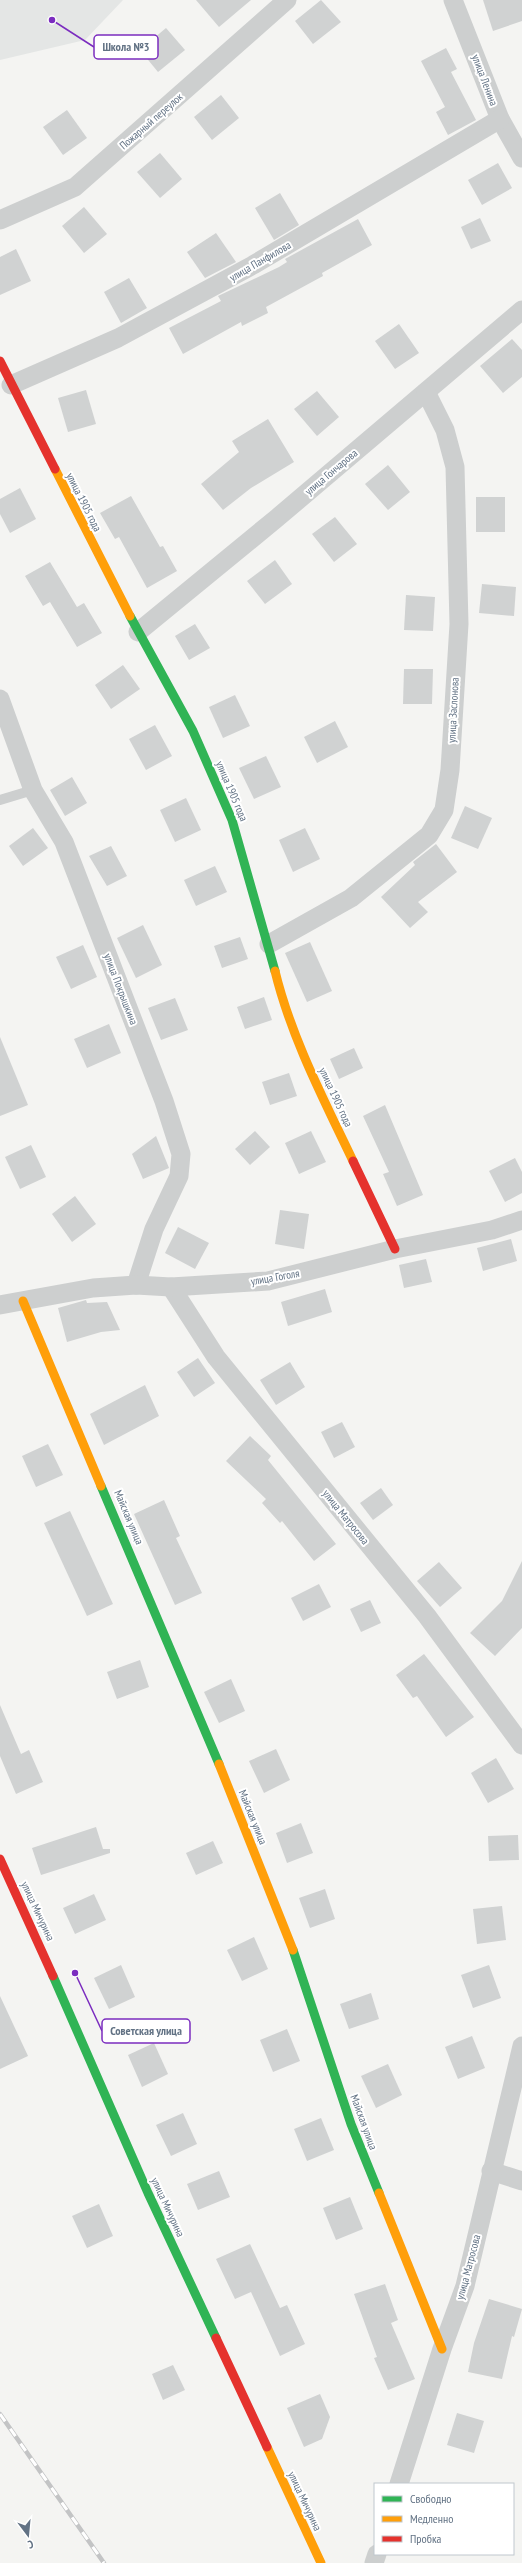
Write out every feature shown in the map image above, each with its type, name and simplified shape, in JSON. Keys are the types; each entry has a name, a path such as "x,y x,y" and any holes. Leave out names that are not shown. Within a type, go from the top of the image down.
{"street":[{"name":"Пожарный переулок","path":"0,220 75,187 287,0"},
{"name":"улица Ленина","path":"453,0 500,119 522,158"},
{"name":"улица Панфилова","path":"11,385 118,338 253,265 500,119"},
{"name":"улица Гончарова","path":"138,632 522,310"},
{"name":"улица 1905 года","path":"0,361 138,632 193,731 232,820 270,944 280,992 317,1086 395,1249"},
{"name":"улица Заслонова","path":"270,944 351,898 429,835 444,810 450,770 459,624 455,467 445,430 426,392"},
{"name":"улица Покрышкина","path":"0,699 33,790 64,842 164,1100 181,1154 179,1176 154,1228 136,1285"},
{"name":"улица Гоголя","path":"0,1305 92,1288 136,1285 171,1287 268,1281 395,1249 492,1230 522,1220"},
{"name":"улица Матросова","path":"171,1287 216,1356 427,1616 521,1737"},
{"name":"Майская улица","path":"23,1301 179,1666 296,1957 351,2124 442,2349"},
{"name":"улица Мичурина","path":"0,1859 31,1925 148,2193 321,2563"},
{"name":"улица Матросова","path":"399,2483 442,2349 465,2286 491,2171 522,2046"},
{"path":"491,2171 522,2182"}],"lane":[{"path":"0,800 33,790"}],"shaded area":[{"path":"0,0 123,0 85,40 0,60"}],"building":[{"path":"196,0 251,0 219,27"},
{"path":"321,0 341,22 313,44 295,21"},
{"path":"483,0 522,0 522,21 493,31"},
{"path":"166,28 185,50 158,72 140,50"},
{"path":"446,48 457,69 451,72 476,120 448,135 436,112 445,107 421,61"},
{"path":"221,95 239,118 212,140 194,117"},
{"path":"67,110 87,138 63,155 43,127"},
{"path":"160,153 182,179 160,198 137,172"},
{"path":"498,163 512,188 482,205 468,180"},
{"path":"280,193 299,225 274,240 255,208"},
{"path":"84,207 107,234 84,253 62,226"},
{"path":"480,218 491,241 471,249 461,227"},
{"path":"358,219 372,245 322,273 323,276 266,307 268,313 242,326 241,322 183,354 169,328 221,301 218,296 279,267 287,262 285,259"},
{"path":"216,233 236,262 205,278 187,252"},
{"path":"16,249 31,281 0,295 0,257"},
{"path":"129,278 147,308 121,323 104,292"},
{"path":"399,324 419,353 395,369 375,341"},
{"path":"512,339 522,350 522,377 503,393 480,366"},
{"path":"86,390 96,424 68,432 58,398"},
{"path":"317,391 339,417 317,436 294,409"},
{"path":"268,419 294,462 251,488 223,510 201,484 239,452 232,441"},
{"path":"388,465 410,492 388,510 365,484"},
{"path":"20,488 36,519 10,533 0,514 0,499"},
{"path":"131,496 160,547 163,546 177,571 147,588 119,537 115,539 100,513"},
{"path":"476,497 505,497 505,532 476,532"},
{"path":"335,517 357,544 334,562 312,534"},
{"path":"275,560 292,584 265,604 247,581"},
{"path":"50,562 77,607 84,603 102,633 77,647 50,602 43,606 25,576"},
{"path":"482,584 516,587 514,616 479,613"},
{"path":"406,595 435,597 433,631 404,630"},
{"path":"195,624 210,648 189,660 175,636"},
{"path":"123,665 140,689 111,709 95,685"},
{"path":"404,669 433,669 432,704 403,704"},
{"path":"235,695 250,726 223,738 209,707"},
{"path":"335,721 348,747 317,763 304,737"},
{"path":"155,725 172,756 146,770 129,739"},
{"path":"266,756 281,787 254,799 239,768"},
{"path":"72,777 87,803 65,816 50,790"},
{"path":"186,798 201,830 175,842 160,810"},
{"path":"465,806 492,818 478,849 451,838"},
{"path":"33,828 48,848 23,866 9,846"},
{"path":"305,828 320,859 293,872 279,840"},
{"path":"436,844 457,872 418,902 428,912 410,928 381,897 415,865 413,862"},
{"path":"111,846 127,876 107,886 89,856"},
{"path":"215,866 227,892 196,906 184,880"},
{"path":"143,925 162,965 136,978 117,938"},
{"path":"240,937 248,959 222,968 214,946"},
{"path":"310,942 332,991 307,1002 285,953"},
{"path":"83,945 97,977 71,989 56,957"},
{"path":"264,997 272,1020 245,1029 237,1007"},
{"path":"175,998 188,1030 161,1040 148,1008"},
{"path":"109,1024 121,1053 87,1068 74,1039"},
{"path":"0,1037 28,1105 0,1116"},
{"path":"354,1048 363,1068 339,1079 330,1059"},
{"path":"289,1073 297,1096 270,1105 262,1082"},
{"path":"385,1105 423,1195 397,1206 383,1174 389,1172 363,1116"},
{"path":"255,1131 270,1147 250,1165 235,1149"},
{"path":"311,1131 326,1162 299,1174 285,1143"},
{"path":"156,1136 169,1168 143,1179 132,1154"},
{"path":"31,1145 46,1177 20,1189 5,1157"},
{"path":"515,1158 522,1172 522,1193 505,1202 489,1171"},
{"path":"75,1196 96,1224 72,1242 52,1214"},
{"path":"280,1210 309,1214 304,1249 275,1244"},
{"path":"178,1227 209,1243 195,1269 165,1253"},
{"path":"511,1239 517,1261 483,1271 477,1248"},
{"path":"426,1259 432,1282 404,1288 399,1265"},
{"path":"325,1289 332,1312 288,1326 281,1302"},
{"path":"86,1300 87,1303 107,1302 120,1330 101,1332 67,1342 58,1308"},
{"path":"198,1358 215,1383 194,1397 177,1372"},
{"path":"290,1362 305,1387 276,1405 260,1380"},
{"path":"145,1385 159,1416 104,1445 90,1414"},
{"path":"342,1422 355,1447 334,1458 321,1432"},
{"path":"250,1436 271,1456 268,1460 336,1544 314,1561 282,1521 280,1523 262,1503 266,1499 226,1461"},
{"path":"48,1444 63,1475 36,1487 22,1456"},
{"path":"381,1488 393,1505 373,1520 360,1503"},
{"path":"164,1500 180,1536 176,1538 202,1593 175,1605 134,1514"},
{"path":"70,1511 113,1604 87,1616 44,1523"},
{"path":"522,1561 522,1628 495,1656 470,1633 502,1601"},
{"path":"439,1562 462,1588 440,1607 417,1581"},
{"path":"319,1584 331,1607 303,1621 291,1598"},
{"path":"370,1600 381,1623 361,1632 350,1609"},
{"path":"424,1654 474,1717 446,1737 417,1696 413,1698 396,1675"},
{"path":"140,1660 149,1687 117,1699 107,1672"},
{"path":"231,1679 245,1711 219,1723 204,1692"},
{"path":"0,1705 21,1754 29,1750 43,1782 16,1794 0,1756"},
{"path":"276,1749 290,1780 264,1793 249,1761"},
{"path":"496,1758 514,1789 488,1803 471,1773"},
{"path":"301,1823 313,1853 287,1863 276,1833"},
{"path":"96,1827 103,1849 110,1849 110,1853 41,1875 32,1848"},
{"path":"518,1835 519,1860 489,1861 488,1836"},
{"path":"213,1841 223,1863 196,1875 186,1853"},
{"path":"325,1889 335,1919 310,1928 299,1898"},
{"path":"94,1894 106,1920 75,1934 63,1908"},
{"path":"502,1906 506,1940 477,1944 473,1909"},
{"path":"254,1937 268,1969 242,1981 227,1950"},
{"path":"121,1965 135,1997 109,2009 94,1978"},
{"path":"489,1965 501,1998 473,2008 461,1975"},
{"path":"371,1993 379,2019 349,2029 340,2004"},
{"path":"0,1996 28,2056 0,2069"},
{"path":"287,2029 300,2061 273,2072 260,2040"},
{"path":"472,2036 485,2068 458,2079 445,2047"},
{"path":"154,2043 168,2074 142,2087 128,2055"},
{"path":"388,2064 402,2095 376,2108 361,2076"},
{"path":"183,2113 197,2144 171,2156 156,2125"},
{"path":"321,2118 334,2150 307,2161 294,2129"},
{"path":"219,2171 230,2197 198,2210 187,2184"},
{"path":"350,2197 363,2229 336,2240 323,2208"},
{"path":"99,2204 113,2236 87,2248 72,2216"},
{"path":"250,2244 280,2308 287,2305 305,2344 280,2356 251,2292 235,2299 216,2259"},
{"path":"385,2284 398,2320 391,2323 415,2379 388,2390 374,2358 377,2357 354,2294"},
{"path":"489,2299 522,2309 514,2337 512,2336 502,2379 468,2372 474,2343"},
{"path":"173,2365 185,2390 163,2400 152,2374"},
{"path":"320,2394 330,2417 322,2439 304,2447 287,2408"},
{"path":"457,2413 484,2421 474,2453 447,2445"}],"railway":[{"path":"0,2414 104,2563"}],"traffic: fast":[{"path":"130,616 193,731 232,820 275,971"},
{"path":"101,1486 219,1764"},
{"path":"293,1950 351,2124 379,2193"},
{"path":"53,1976 148,2193 216,2338"}],"traffic: slow":[{"path":"55,469 130,616"},
{"path":"275,971 299,1044 353,1161"},
{"path":"23,1301 101,1486"},
{"path":"219,1764 293,1950"},
{"path":"379,2193 442,2349"},
{"path":"267,2447 321,2563"}],"traffic: jam":[{"path":"0,361 55,469"},
{"path":"353,1161 395,1249"},
{"path":"0,1859 53,1976"},
{"path":"216,2338 267,2447"}],"place":[{"name":"Школа №3","path":"52,20"},
{"name":"Советская улица","path":"75,1973"}]}
